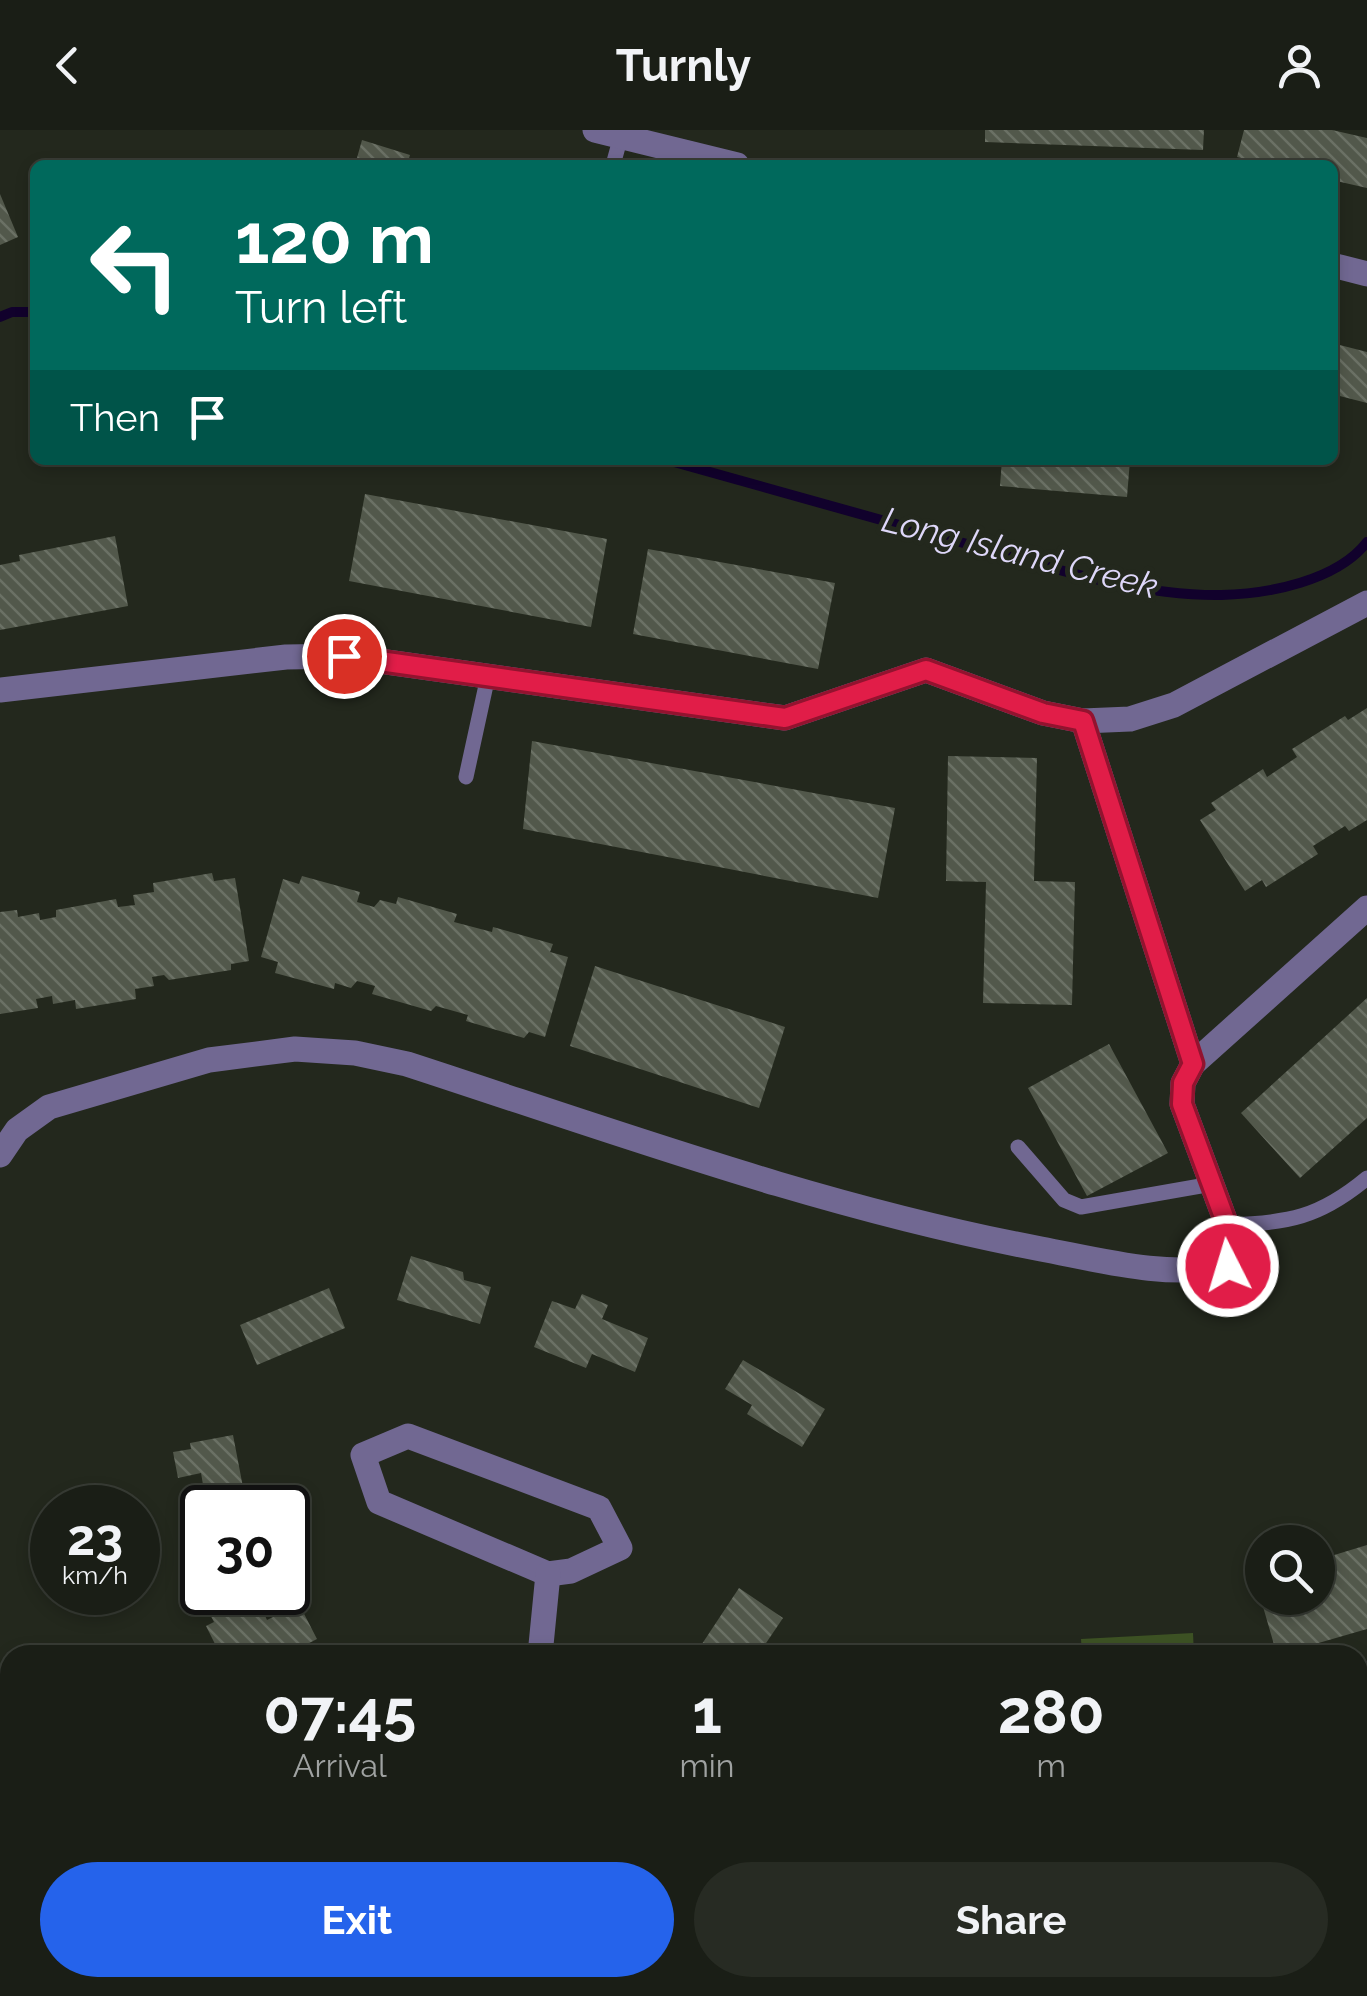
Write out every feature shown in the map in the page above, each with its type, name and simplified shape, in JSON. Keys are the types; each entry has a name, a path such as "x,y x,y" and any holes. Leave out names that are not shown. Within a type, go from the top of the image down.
{"street":[{"path":"595,130 718,160"},
{"path":"1338,267 1367,274"},
{"path":"0,690 286,657 344,656 785,718 926,670 1043,713 1083,721 1130,719 1174,705 1367,604"},
{"path":"1083,721 1193,1064"},
{"path":"0,1155 17,1130 49,1107 209,1060 295,1049 355,1053 406,1064 820,1198 940,1230 1157,1271 1195,1272 1228,1266 1227,1225 1182,1104 1183,1083 1193,1064 1367,908"},
{"path":"408,1436 600,1508 620,1548 572,1571 548,1574 380,1502 363,1454 408,1436"},
{"path":"541,1645 548,1574"}],"lane":[{"path":"614,160 621,136"},
{"path":"466,777 488,676"},
{"path":"1018,1147 1064,1200 1081,1207 1212,1184"},
{"path":"1227,1225 1286,1223 1337,1204 1367,1178"}],"green space":[{"path":"1193,1633 1194,1645 1081,1645 1081,1639"}],"building":[{"path":"985,130 1204,130 1203,150 985,142"},
{"path":"1244,130 1332,130 1367,138 1367,188 1338,181 1338,160 1237,157"},
{"path":"362,140 410,155 408,160 356,160"},
{"path":"0,194 18,237 0,245"},
{"path":"1338,345 1367,352 1367,403 1338,396"},
{"path":"1002,465 1130,465 1127,497 1000,486"},
{"path":"365,494 607,539 591,627 349,581"},
{"path":"115,536 128,606 0,630 0,565 20,561 19,555"},
{"path":"648,549 835,583 818,669 633,634"},
{"path":"1367,708 1367,820 1349,831 1345,826 1313,846 1318,854 1266,887 1262,880 1245,891 1200,820 1216,810 1211,803 1263,769 1267,777 1297,757 1292,749 1345,716 1348,720"},
{"path":"532,741 895,808 878,898 523,829"},
{"path":"948,756 1037,758 1034,881 1075,882 1072,1005 983,1003 986,882 946,881"},
{"path":"212,873 214,881 235,878 249,961 231,964 231,970 169,980 164,975 152,977 154,986 135,989 136,999 76,1009 75,1000 53,1004 52,996 36,999 38,1008 0,1014 0,912 17,910 18,917 39,913 40,920 56,917 56,910 116,899 118,907 135,905 133,895 154,892 153,883"},
{"path":"302,876 360,892 357,902 374,907 380,900 396,904 398,897 457,914 454,922 492,932 493,927 553,944 550,952 568,957 545,1037 529,1032 524,1038 466,1021 468,1015 436,1006 431,1011 372,994 375,986 357,981 351,988 335,983 334,989 275,973 278,962 261,957 283,879 299,884"},
{"path":"595,966 785,1027 759,1108 570,1046"},
{"path":"1367,998 1367,1118 1300,1178 1241,1113"},
{"path":"1109,1044 1168,1153 1087,1196 1028,1088"},
{"path":"411,1256 463,1272 464,1280 491,1287 480,1324 397,1300"},
{"path":"329,1288 345,1328 257,1365 240,1325"},
{"path":"582,1294 608,1305 602,1319 648,1338 635,1372 592,1354 586,1368 534,1347 552,1301 575,1309"},
{"path":"743,1360 825,1409 802,1447 747,1414 752,1405 725,1389"},
{"path":"233,1435 243,1485 203,1485 201,1473 178,1478 173,1452 191,1449 190,1443"},
{"path":"1367,1545 1367,1629 1312,1645 1274,1645 1265,1615 1335,1615 1335,1555"},
{"path":"739,1588 783,1618 765,1645 701,1645"},
{"path":"210,1615 265,1615 267,1620 277,1615 305,1615 317,1639 305,1645 216,1645 206,1626 214,1622"}],"waterway":[{"name":"Long Island Creek","path":"0,317 30,312"},
{"name":"Long Island Creek","path":"685,465 1061,571 1157,591 1221,595 1280,588 1338,567 1367,542"}],"route":[{"path":"344,656 785,718 926,670 1043,713 1083,721 1193,1064 1183,1083 1182,1104 1227,1225 1228,1266"}]}
